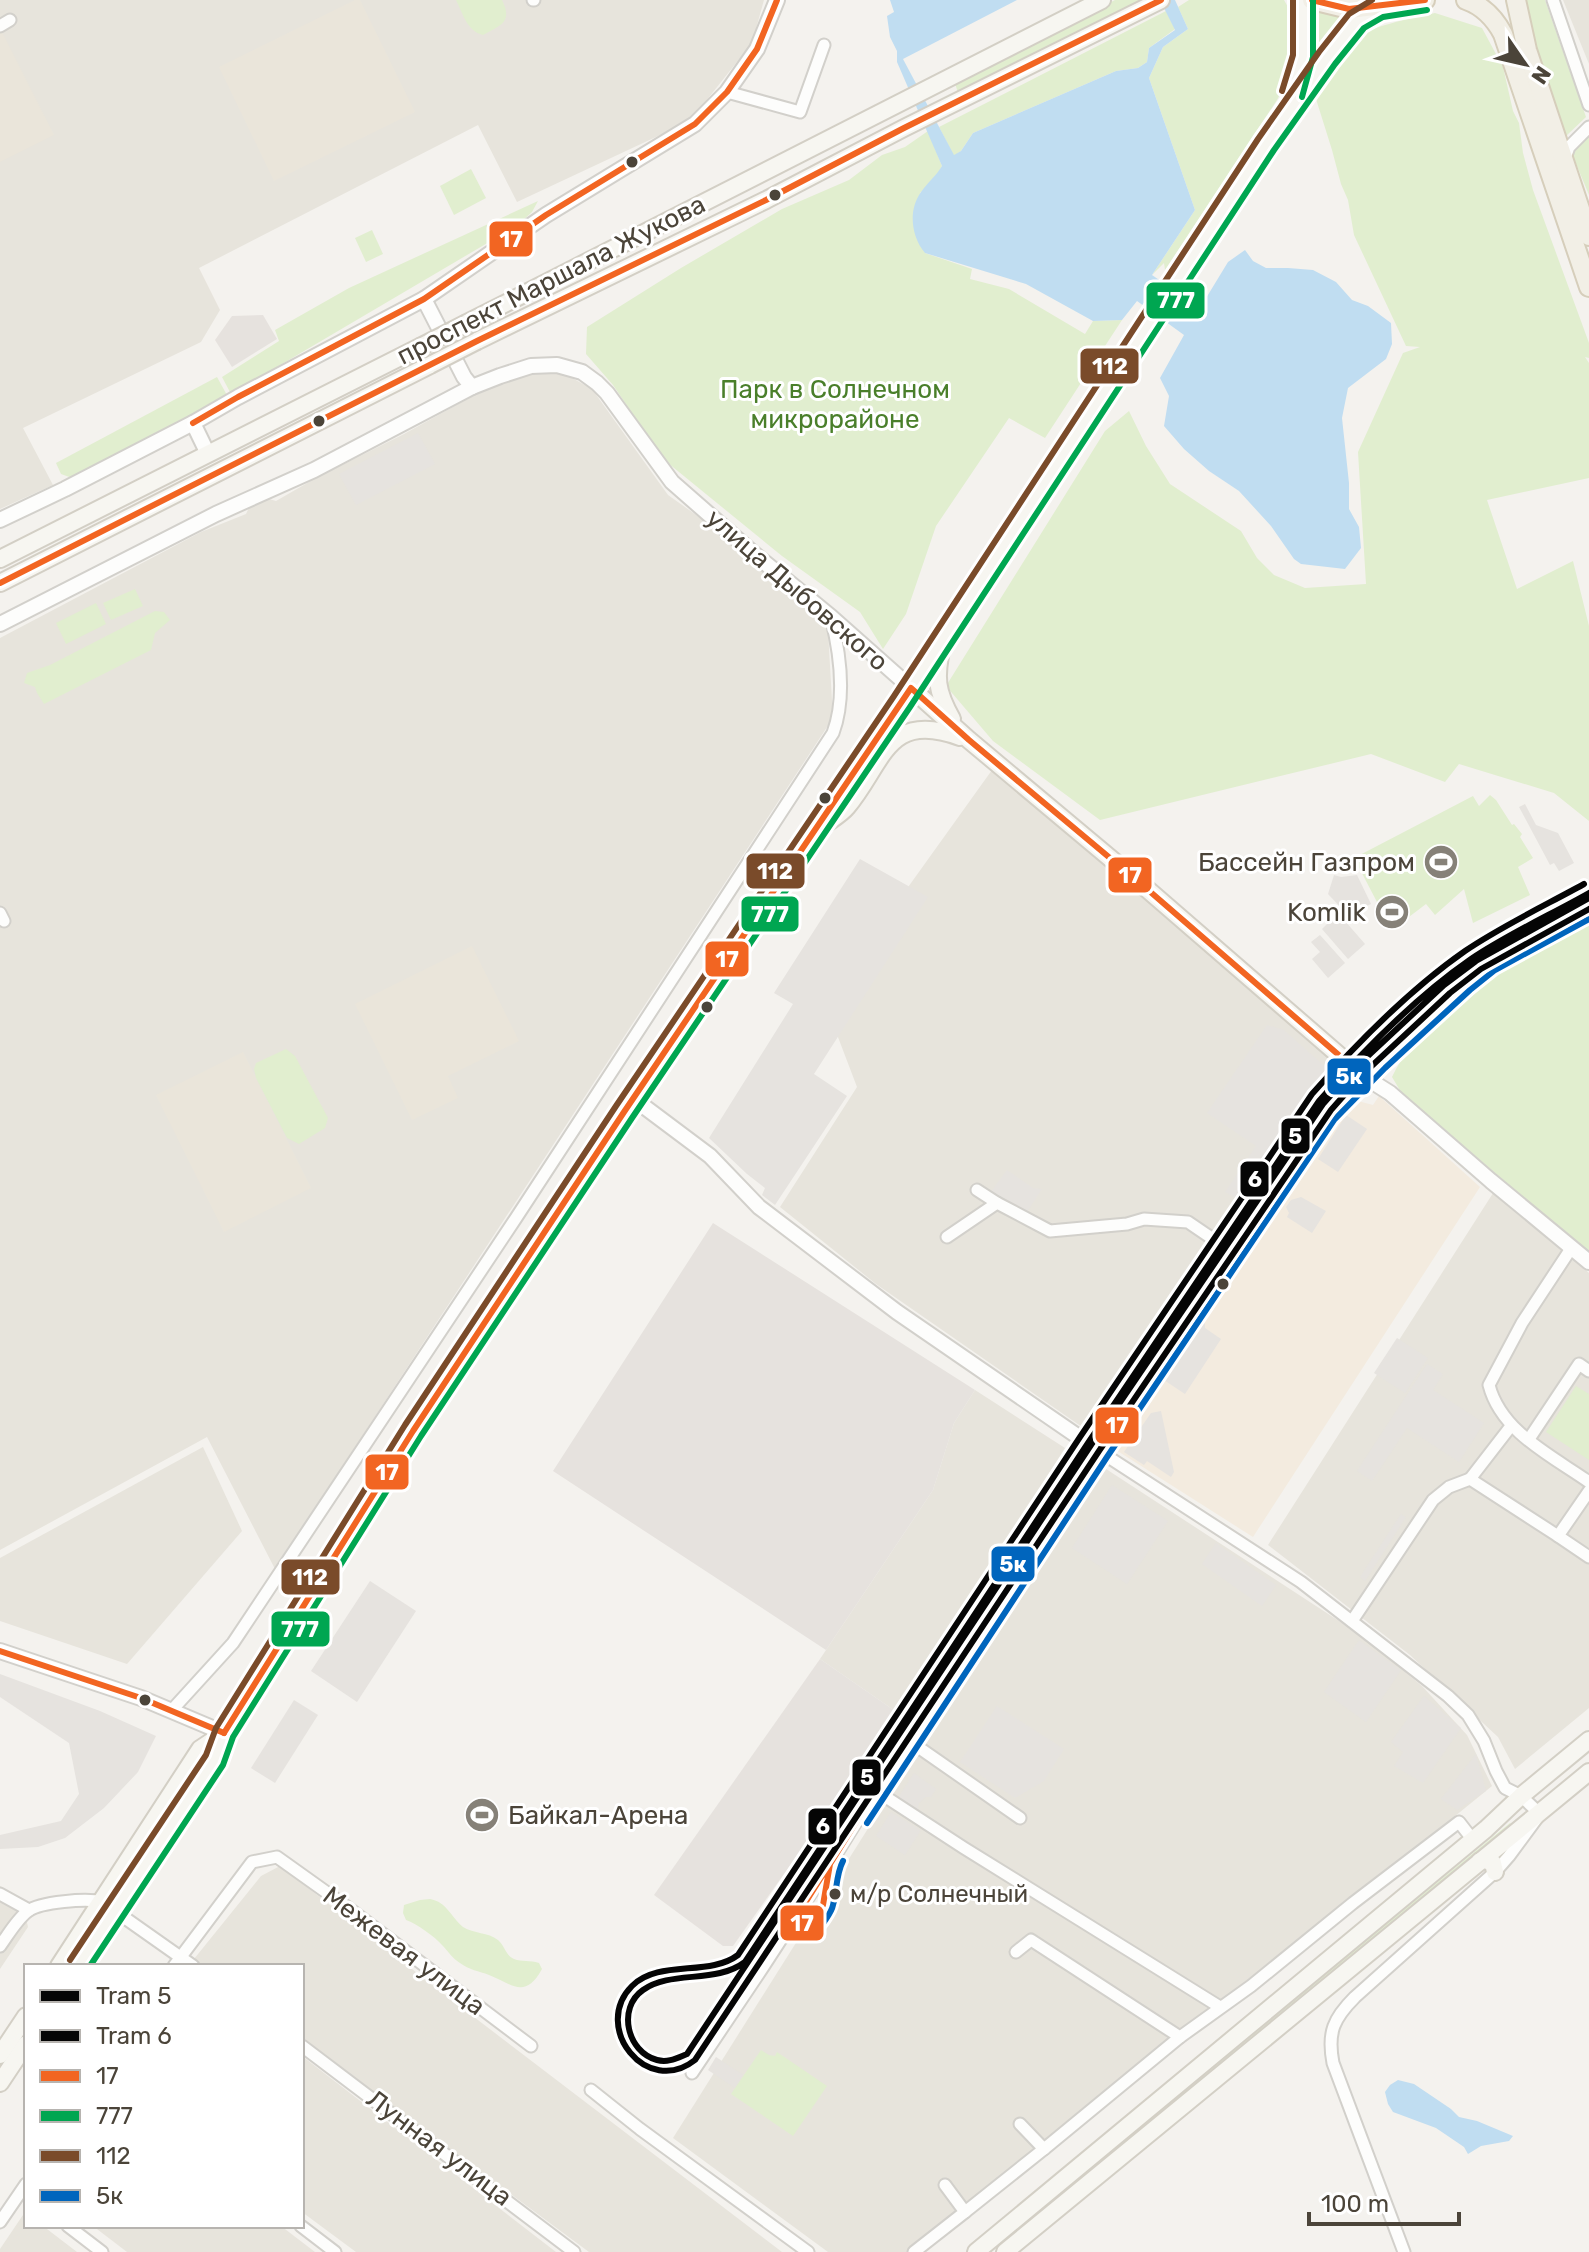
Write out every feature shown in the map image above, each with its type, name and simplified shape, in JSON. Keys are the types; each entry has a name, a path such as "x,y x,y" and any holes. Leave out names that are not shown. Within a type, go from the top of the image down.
{"main road":[{"name":"проспект Маршала Жукова","path":"0,559 1102,0"},
{"path":"1266,144 1290,99 1303,62 1303,0"},
{"path":"1312,0 1341,9 1425,0"},
{"path":"1466,0 1478,6 1496,23 1520,55 1564,161 1589,236"},
{"path":"1516,0 1520,55 1589,287"},
{"name":"проспект Маршала Жукова","path":"0,583 1154,4"},
{"path":"61,1964 109,1906 215,1759 224,1733 413,1431 911,688 1266,144 1351,26 1361,16 1380,7"},
{"path":"944,638 938,666 939,695 964,735"},
{"name":"улица Дыбовского","path":"911,688 1363,1076"},
{"path":"816,831 846,808 895,739 926,728 964,735"},
{"path":"1363,1076 1441,1001 1490,962 1589,908"},
{"path":"976,2252 1589,1740"},
{"path":"1011,2247 1589,1772"},
{"path":"1480,1861 1493,1863 1495,1872"},
{"path":"79,1964 109,1906"},
{"path":"0,2055 24,2019"},
{"path":"0,2083 24,2047"}],"street":[{"path":"0,520 193,423 424,299 546,215 695,124 727,92 757,49 777,0"},
{"path":"1553,0 1589,105"},
{"path":"727,92 800,112 824,45"},
{"path":"1564,161 1569,147 1589,127"},
{"path":"424,299 472,387"},
{"name":"улица Дыбовского","path":"0,624 216,514 314,470 472,387 531,366 557,365 582,372 597,383 672,482 911,688"},
{"path":"193,423 208,454"},
{"path":"172,1710 233,1643 833,733 839,715 839,687 837,640 831,617"},
{"path":"692,2073 816,1886 875,1790 1232,1252 1326,1114 1363,1076"},
{"name":"улица Дыбовского","path":"1363,1076 1390,1093 1589,1262"},
{"path":"634,1099 710,1156 759,1207 908,1320 1099,1451 1301,1582 1448,1696 1468,1715 1484,1741 1505,1788 1521,1796 1540,1814 1495,1872 1355,1997 1339,2013 1332,2029 1330,2048 1333,2063 1404,2252"},
{"path":"977,1190 1050,1231 1127,1224 1144,1219 1188,1222 1232,1252"},
{"path":"947,1237 997,1203"},
{"path":"1572,1247 1522,1323 1489,1385 1493,1402 1511,1426 1589,1482"},
{"path":"1529,1439 1579,1364 1589,1371"},
{"path":"1352,1621 1433,1500 1449,1487 1470,1479 1511,1426"},
{"path":"1470,1479 1589,1557"},
{"path":"1558,1536 1589,1491"},
{"path":"0,1651 172,1710 224,1733"},
{"path":"908,1740 1020,1818"},
{"path":"875,1790 1220,2007"},
{"path":"914,2252 1180,2037 1251,1986 1459,1822 1473,1840"},
{"name":"Межевая улица","path":"177,1961 252,1862 277,1857 531,2046"},
{"path":"0,1894 29,1910"},
{"path":"0,1946 29,1910 64,1901 91,1899 109,1906 177,1961"},
{"path":"1016,1952 1031,1940 1180,2037"},
{"name":"Лунная улица","path":"304,2048 574,2252"},
{"path":"591,2090 808,2252"},
{"path":"1020,2124 1044,2149"},
{"path":"945,2185 965,2212"},
{"path":"0,2222 24,2190"},
{"path":"71,2228 102,2252"},
{"path":"304,2228 335,2252"},
{"path":"1005,2228 1015,2232 1011,2247"}],"shaded area":[{"path":"0,0 764,0 752,43 690,121 517,202 478,125 199,268 220,310 201,342 23,428 53,485 0,509"},
{"path":"360,0 415,112 274,181 219,67"},
{"path":"1563,0 1589,0 1589,64"},
{"path":"0,28 54,135 0,162"},
{"path":"263,315 277,339 232,367 215,340 232,316"},
{"path":"542,358 592,389 668,495 747,551 795,591 828,631 833,718 275,1569 207,1437 0,1550 0,638 201,532 246,514 255,495 276,501"},
{"path":"418,433 435,464 356,505 339,474"},
{"path":"992,770 1340,1063 1085,1429 876,1284 780,1207 857,1087 825,1003"},
{"path":"1525,804 1536,825 1558,833 1574,863 1559,871 1554,863 1550,865 1519,807"},
{"path":"860,859 928,897 814,1074 847,1096 775,1205 762,1195 765,1188 709,1138 793,1004 774,993"},
{"path":"1334,875 1357,875 1371,904 1348,915 1328,894"},
{"path":"1331,905 1365,944 1348,959 1322,929 1330,921 1322,912"},
{"path":"1320,935 1345,963 1328,978 1312,959 1320,952 1311,942"},
{"path":"472,946 519,1041 448,1076 458,1098 412,1120 355,1004"},
{"path":"1267,1025 1284,1030 1331,1072 1245,1203 1225,1192 1256,1146 1207,1113"},
{"path":"243,1052 311,1188 224,1232 156,1095"},
{"path":"1379,1096 1480,1187 1253,1537 1116,1450 1352,1105 1358,1101 1373,1105"},
{"path":"1346,1115 1367,1129 1338,1172 1318,1159"},
{"path":"1007,1170 1033,1188 1042,1189 1025,1215 990,1193"},
{"path":"1495,1190 1589,1273 1589,1708 1515,1769 1498,1737 1410,1655 1268,1545"},
{"path":"1301,1197 1326,1211 1312,1233 1287,1217 1286,1207 1291,1200"},
{"path":"713,1223 975,1390 954,1423 933,1490 826,1650 553,1471"},
{"path":"1199,1320 1221,1339 1185,1394 1161,1378"},
{"path":"1397,1338 1428,1358 1405,1393 1374,1373"},
{"path":"1427,1364 1443,1374 1433,1390 1484,1423 1459,1462 1407,1428 1372,1481 1357,1471"},
{"path":"975,1390 1065,1448 898,1713 820,1659 933,1490 954,1423"},
{"path":"1161,1411 1174,1472 1171,1477 1147,1461 1144,1465 1124,1452 1151,1413"},
{"path":"203,1447 242,1531 127,1664 0,1621 0,1558"},
{"path":"1103,1467 1359,1634 1422,1686 1467,1735 1492,1786 920,2252 828,2252 673,2138 920,1746"},
{"path":"1112,1485 1168,1521 1127,1584 1072,1548"},
{"path":"1401,1514 1406,1517 1365,1581 1360,1577"},
{"path":"1216,1543 1276,1585 1262,1606 1202,1564"},
{"path":"370,1581 416,1611 357,1702 311,1671"},
{"path":"1359,1640 1401,1670 1366,1722 1324,1692"},
{"path":"820,1659 898,1713 733,1946 723,1946 654,1895"},
{"path":"0,1674 100,1711 156,1736 138,1772 104,1808 65,1838 38,1847 0,1849 0,1835 61,1821 79,1794 69,1743 0,1697"},
{"path":"1424,1696 1461,1728 1423,1783 1394,1766 1403,1752 1391,1742"},
{"path":"294,1700 318,1715 275,1783 251,1768"},
{"path":"997,1706 1064,1749 1044,1781 1015,1798 960,1762"},
{"path":"1476,1754 1486,1791 1457,1810 1441,1799"},
{"path":"914,1773 936,1789 931,1797 919,1803 920,1813 898,1798"},
{"path":"891,1812 921,1830 905,1855 876,1836"},
{"path":"280,1866 782,2252 589,2252 304,2040 304,1964 200,1964 194,1959 261,1876"},
{"path":"0,1886 22,1901 28,1927 0,1969"},
{"path":"716,2057 743,2075 735,2088 708,2070"},
{"path":"304,2058 556,2252 356,2252 304,2213"},
{"path":"24,2213 24,2228 46,2228 77,2252 0,2252"},
{"path":"96,2228 284,2228 315,2252 127,2252"}],"green space":[{"path":"456,0 502,0 506,18 483,35 469,26"},
{"path":"1115,0 1143,0 958,93 955,83"},
{"path":"1189,0 1284,0 1293,16 1295,66 1277,100 1165,270 1164,263 1152,275 1195,210 1149,78 1163,47 1188,29 1178,7"},
{"path":"1525,0 1545,0 1586,117 1565,137 1538,56"},
{"path":"1314,10 1344,16 1315,55"},
{"path":"1166,11 1175,29 1149,48 1147,62 1138,68 1116,71 973,133 954,156 939,127"},
{"path":"1435,13 1482,28 1503,67 1533,190 1589,343 1589,358 1585,357 1589,363 1589,478 1487,500 1517,589 1573,561 1589,626 1589,821 1554,793 1459,764 1445,782 1371,754 1100,820 993,741 946,686 1105,431 1129,411 1170,484 1241,531 1257,558 1274,575 1305,588 1366,584 1358,452 1403,353 1420,347 1406,346 1354,235 1348,200 1316,99 1336,60 1357,35"},
{"name":"Парк в Солнечном микрорайоне","path":"928,131 942,166 920,193 925,253 972,269 970,279 1009,289 1085,334 1093,321 1122,320 1045,438 1009,418 936,526 906,614 883,649 860,612 782,556 663,459 613,385 586,354 587,327 782,209 849,180 882,155 905,147"},
{"path":"1587,131 1589,135 1589,195 1570,149"},
{"path":"471,169 486,198 454,215 440,186"},
{"path":"538,201 532,212 518,225 231,394 222,377 279,341 275,330 349,288"},
{"path":"372,230 383,254 366,262 355,238"},
{"path":"217,377 228,397 72,478 61,474 56,463"},
{"path":"135,589 143,606 111,620 103,603"},
{"path":"96,603 106,624 66,644 56,623"},
{"path":"155,611 164,612 170,620 155,633 151,650 44,704 35,687 24,683 27,673 50,665"},
{"name":"Бассейн Газпром","path":"1490,795 1522,834 1520,837 1533,858 1518,867 1530,895 1473,923 1464,889 1435,915 1426,904 1401,923 1385,904 1388,898 1377,902 1354,858 1473,796 1479,806"},
{"path":"1589,921 1589,1254 1401,1092 1392,1077 1407,1052 1451,1007 1507,968"},
{"path":"286,1049 295,1056 328,1118 325,1128 299,1144 287,1138 254,1069 256,1063"},
{"path":"1576,1386 1589,1394 1589,1460 1546,1432"},
{"path":"1510,1823 1513,1826 1020,2231 1018,2225"},
{"path":"430,1899 445,1907 463,1927 498,1940 511,1958 539,1963 542,1969 536,1979 524,1987 518,1987 457,1961 430,1934 406,1920 404,1905"},
{"path":"761,2050 775,2056 777,2052 827,2086 793,2136 731,2094"}],"water":[{"path":"890,0 1017,0 903,59 954,155 961,151 973,133 1116,71 1138,68 1147,62 1149,48 1175,30 1160,0 1175,0 1188,29 1163,47 1149,78 1195,210 1152,275 1200,308 1228,262 1245,250 1253,261 1266,268 1313,270 1336,282 1352,300 1368,306 1391,323 1392,344 1386,359 1348,388 1342,418 1349,509 1359,527 1361,548 1345,569 1301,564 1294,559 1271,526 1239,491 1209,471 1164,426 1169,396 1160,378 1184,335 1137,301 1122,320 1093,321 1026,284 925,253 914,231 914,207 921,192 942,166 897,62 887,16 894,12"},
{"path":"1398,2080 1414,2084 1459,2117 1513,2136 1509,2141 1481,2146 1468,2154 1464,2147 1436,2128 1393,2112 1385,2092"}],"tram line":[{"name":"6","path":"1584,884 1493,933 1444,966 1384,1018 1312,1094 1080,1437 738,1955 713,1965 656,1973 632,1986 621,2003 618,2020 621,2037 630,2053 643,2064 659,2070 677,2069 695,2060 1099,1451 1331,1110 1362,1075 1450,993 1481,969 1589,909"},
{"name":"5","path":"1589,893 1500,941 1450,974 1391,1026 1319,1101 1088,1443 745,1962 721,1973 667,1980 643,1990 630,2007 628,2018 629,2029 638,2048 657,2060 665,2061 687,2054 1091,1445 1323,1104 1355,1068 1444,985 1476,961 1589,898"},
{"path":"697,2039 714,2022 784,1916 786,1905"}],"transit line":[{"name":"17","path":"193,423 424,299 546,215 695,124 727,92 757,49 777,0"},
{"name":"17","path":"0,583 1161,0"},
{"name":"112","path":"1282,91 1293,55 1293,0"},
{"name":"17","path":"1312,0 1349,9 1425,0"},
{"name":"777","path":"1302,97 1313,57 1313,0"},
{"name":"112","path":"70,1960 206,1755 216,1728 405,1425 616,1106 894,696 1258,139 1349,14 1372,0"},
{"name":"777","path":"91,1964 223,1765 233,1737 421,1436 910,707 1274,150 1364,28 1383,17 1427,10"},
{"name":"17","path":"224,1733 413,1431 911,688 1363,1076"},
{"name":"5к","path":"850,1812 1091,1445 1318,1108 1458,974 1485,953 1584,899"},
{"name":"5к","path":"867,1823 1107,1457 1334,1120 1385,1068 1495,970 1589,919"},
{"name":"17","path":"881,1782 1284,1174 1326,1114 1363,1076"},
{"name":"17","path":"0,1651 141,1698 224,1733"},
{"name":"17","path":"881,1782 830,1864 823,1905 810,1924 803,1924 795,1919 881,1782"},
{"name":"5к","path":"826,1850 786,1915 787,1925 792,1929 811,1934 820,1928 830,1914 843,1861"}],"place":[{"name":"Бассейн Газпром","path":"1441,862"},
{"name":"Komlik","path":"1392,912"},
{"name":"Байкал-Арена","path":"482,1815"},
{"name":"м/р Солнечный","path":"835,1894"}]}
